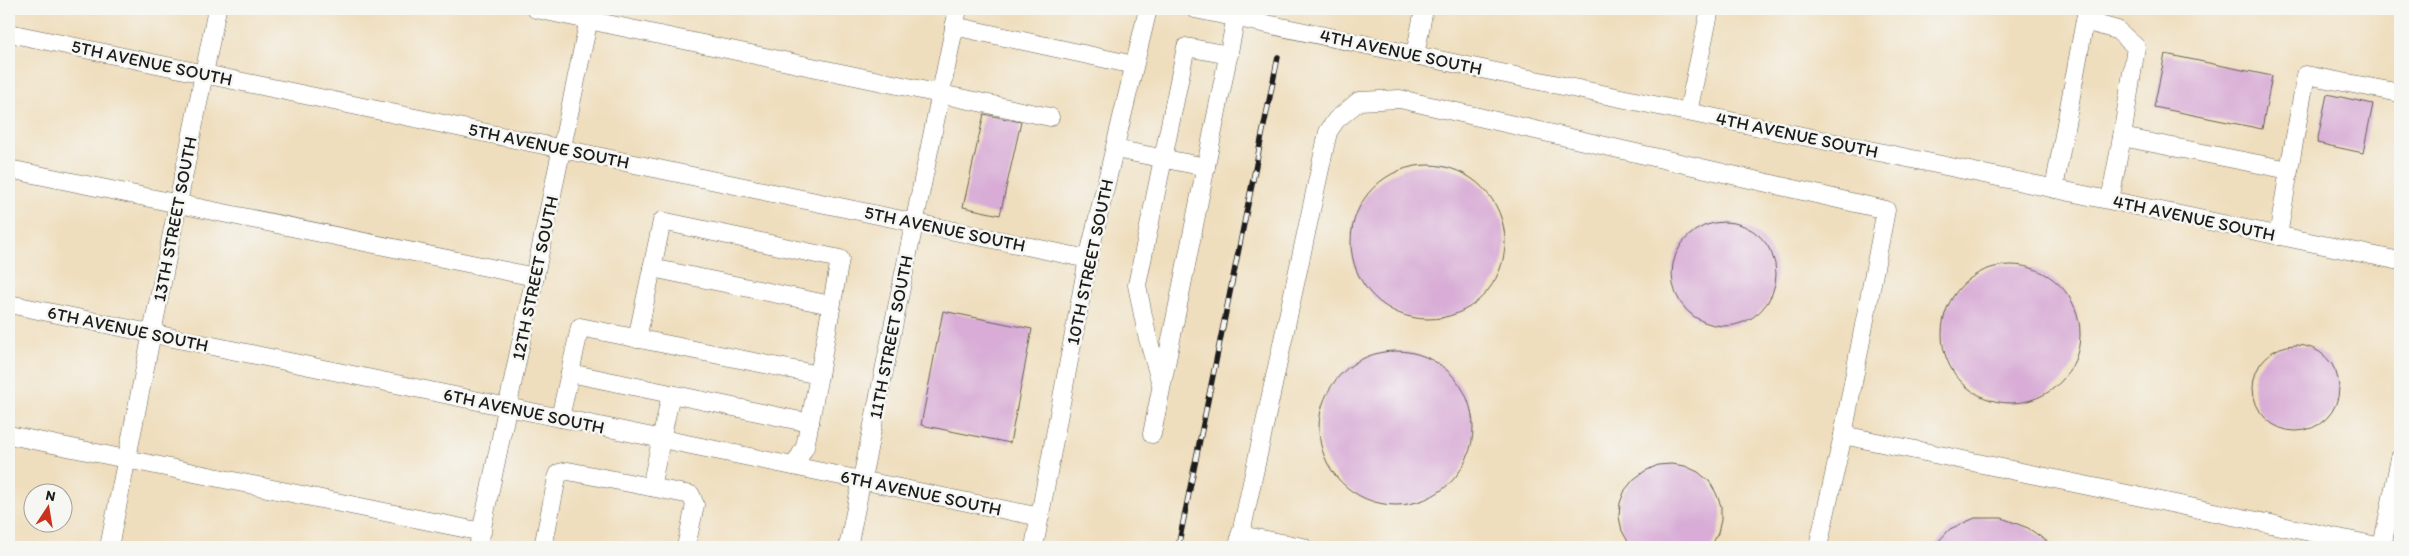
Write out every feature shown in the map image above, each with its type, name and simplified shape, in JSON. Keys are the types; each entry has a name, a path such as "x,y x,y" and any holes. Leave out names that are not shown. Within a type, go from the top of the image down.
{"street":[{"name":"13TH STREET SOUTH","path":"109,547 217,9"},
{"path":"536,9 590,14 940,94 1050,117"},
{"name":"11TH STREET SOUTH","path":"848,547 958,9"},
{"name":"10TH STREET SOUTH","path":"1034,547 1088,259 1148,9"},
{"name":"4TH AVENUE SOUTH","path":"1195,9 2400,261"},
{"path":"1415,55 1424,9"},
{"path":"1688,112 1710,9"},
{"name":"12TH STREET SOUTH","path":"480,540 590,14"},
{"path":"2054,189 2086,15 2117,30 2136,47 2110,200"},
{"path":"1152,434 1236,17"},
{"path":"954,26 1134,66"},
{"name":"5TH AVENUE SOUTH","path":"9,33 1088,259"},
{"path":"1162,386 1147,335 1137,285 1186,47 1228,55"},
{"path":"2278,236 2306,75 2400,93"},
{"path":"1303,547 1239,541 1328,132 1336,120 1359,101 1400,99 1886,210 1843,435 1818,547"},
{"path":"2122,136 2289,170"},
{"path":"1114,148 1206,167"},
{"path":"9,169 535,277"},
{"path":"637,339 662,221 840,259 805,447 794,466"},
{"path":"652,268 831,305"},
{"name":"6TH AVENUE SOUTH","path":"9,304 1040,517"},
{"path":"560,418 580,327 819,375"},
{"path":"570,374 810,423"},
{"path":"651,487 671,394"},
{"path":"9,435 126,459 480,540"},
{"path":"1843,435 2382,547 2400,458"},
{"path":"543,547 559,473 568,470 693,497 695,505 686,547"}],"building":[{"path":"2165,54 2272,76 2262,129 2154,107"},
{"path":"2327,94 2373,104 2363,153 2317,143"},
{"path":"984,114 1021,122 1000,215 963,207"},
{"path":"1428,165 1443,166 1457,171 1471,178 1482,188 1492,199 1499,213 1504,227 1504,257 1499,271 1492,285 1482,296 1471,306 1457,313 1443,318 1428,319 1413,318 1399,313 1385,306 1374,296 1364,285 1357,271 1352,257 1351,242 1352,227 1357,213 1364,199 1374,188 1385,178 1399,171 1413,166"},
{"path":"1724,222 1744,226 1753,230 1761,237 1768,245 1772,254 1776,274 1772,294 1768,303 1761,311 1753,318 1744,322 1724,326 1704,322 1695,318 1687,311 1680,303 1676,294 1672,274 1676,254 1680,245 1687,237 1695,230 1704,226"},
{"path":"2011,265 2037,270 2060,285 2075,308 2080,334 2075,360 2060,383 2037,398 2011,403 1985,398 1962,383 1947,360 1942,334 1947,308 1962,285 1985,270"},
{"path":"943,311 1032,329 1010,443 921,425"},
{"path":"2296,345 2320,352 2332,364 2339,388 2332,412 2320,424 2296,431 2272,424 2260,412 2253,388 2260,364 2272,352"},
{"path":"1396,351 1411,352 1425,357 1439,364 1450,374 1460,385 1467,399 1472,413 1472,443 1467,457 1460,471 1450,482 1439,492 1425,499 1411,504 1396,505 1381,504 1367,499 1353,492 1342,482 1332,471 1325,457 1320,443 1319,428 1320,413 1325,399 1332,385 1342,374 1353,364 1367,357 1381,352"},
{"path":"1658,465 1685,466 1698,472 1709,481 1721,506 1721,520 1718,533 1711,547 1631,547 1622,531 1619,517 1620,503 1625,490 1634,479 1645,471"},
{"path":"1975,518 2002,518 2028,528 2055,547 1933,547 1950,529"}],"railway":[{"path":"1178,547 1278,57"}]}
